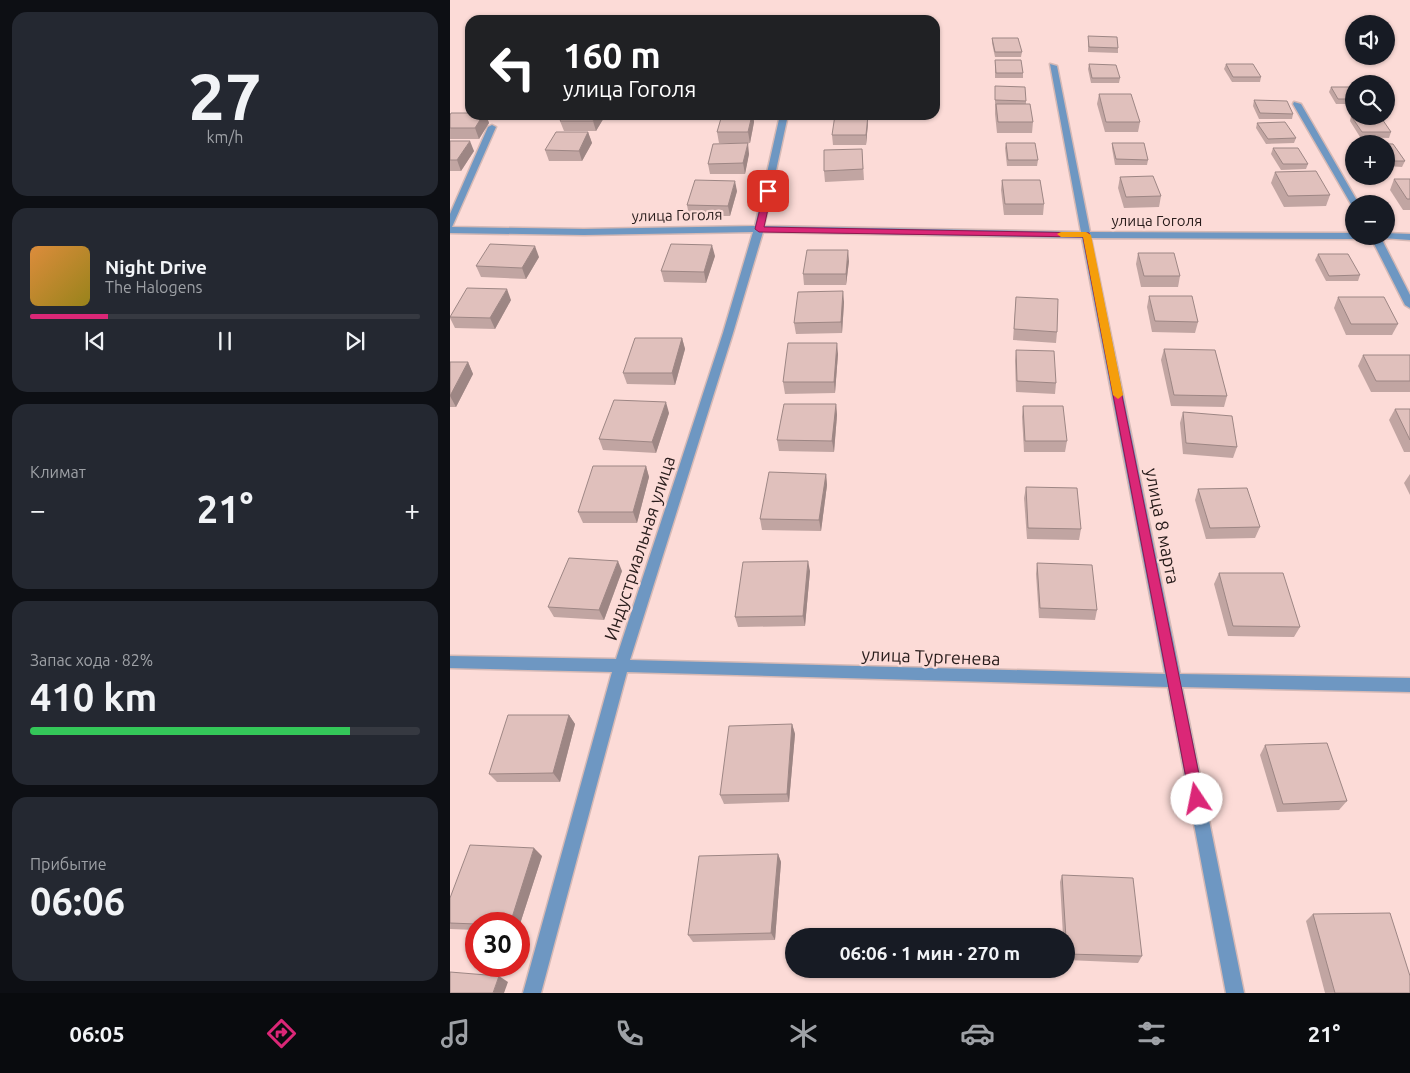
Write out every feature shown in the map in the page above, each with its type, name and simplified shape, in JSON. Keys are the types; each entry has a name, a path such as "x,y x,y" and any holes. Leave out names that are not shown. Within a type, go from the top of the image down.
{"street":[{"name":"улица 8 марта","path":"1053,66 1235,993"},
{"path":"1297,104 1351,195"},
{"name":"Индустриальная улица","path":"532,993 621,666 728,333 759,229 783,120"},
{"path":"450,225 492,127"},
{"name":"улица Гоголя","path":"450,230 584,232 759,229 1086,235 1345,236"},
{"path":"1395,236 1410,237"},
{"path":"1379,245 1410,305"},
{"name":"улица Тургенева","path":"450,662 1174,682 1410,685"}],"building":[{"path":"1088,36 1117,37 1118,48 1089,47"},
{"path":"992,38 1018,38 1022,52 995,52"},
{"path":"995,60 1021,60 1023,73 996,73"},
{"path":"1089,64 1116,65 1120,78 1092,78"},
{"path":"1226,64 1253,64 1261,77 1233,77"},
{"path":"995,86 1025,87 1026,101 995,100"},
{"path":"1331,87 1345,87 1345,99 1338,99"},
{"path":"1099,94 1131,94 1140,122 1106,122"},
{"path":"1254,100 1287,101 1293,114 1260,113"},
{"path":"996,104 1030,104 1033,122 998,122"},
{"path":"451,113 465,113 465,120 480,120 475,128 450,128"},
{"path":"561,120 594,120 593,121"},
{"path":"721,120 751,120 748,132 717,132"},
{"path":"834,120 868,120 866,135 832,135"},
{"path":"1285,122 1296,138 1268,139 1257,123"},
{"path":"1357,125 1386,125 1391,132 1362,132"},
{"path":"556,132 588,132 579,151 545,150"},
{"path":"450,141 470,141 457,160 450,160"},
{"path":"748,143 743,163 708,164 713,144"},
{"path":"1006,143 1035,143 1038,160 1008,160"},
{"path":"1112,143 1144,143 1148,160 1116,159"},
{"path":"1395,147 1405,161 1395,161"},
{"path":"1273,148 1298,148 1308,164 1283,164"},
{"path":"862,149 863,169 824,171 824,150"},
{"path":"1316,171 1330,195 1288,196 1275,172"},
{"path":"1153,176 1161,196 1126,197 1120,177"},
{"path":"1395,179 1410,179 1410,199 1407,199"},
{"path":"695,180 735,181 728,206 687,205"},
{"path":"1002,180 1040,180 1044,204 1005,204"},
{"path":"490,244 535,246 522,268 476,266"},
{"path":"671,244 712,245 704,272 661,271"},
{"path":"807,250 848,250 846,274 803,274"},
{"path":"1138,253 1174,253 1180,276 1144,276"},
{"path":"1318,254 1348,254 1360,275 1329,276"},
{"path":"467,288 507,289 490,318 450,317"},
{"path":"843,291 841,322 794,323 798,292"},
{"path":"1149,296 1192,296 1198,322 1155,321"},
{"path":"1016,297 1058,299 1057,332 1014,329"},
{"path":"1338,297 1384,297 1398,324 1351,324"},
{"path":"635,338 682,338 672,373 623,373"},
{"path":"788,343 837,343 834,382 783,382"},
{"path":"1164,349 1215,350 1227,396 1174,395"},
{"path":"1016,350 1054,351 1056,383 1017,381"},
{"path":"1363,355 1410,355 1410,381 1376,381"},
{"path":"450,362 468,362 450,396"},
{"path":"614,400 666,402 652,442 599,439"},
{"path":"784,404 836,404 832,441 777,440"},
{"path":"1023,406 1063,406 1067,441 1025,441"},
{"path":"1395,409 1410,409 1410,440"},
{"path":"1183,412 1232,416 1237,447 1186,443"},
{"path":"593,466 646,466 633,512 578,512"},
{"path":"769,472 826,474 819,520 760,519"},
{"path":"1026,487 1077,488 1081,529 1028,528"},
{"path":"1247,488 1260,527 1210,528 1198,489"},
{"path":"569,558 618,561 599,610 548,607"},
{"path":"808,561 803,616 735,617 743,562"},
{"path":"1037,563 1092,565 1097,610 1040,608"},
{"path":"1219,573 1283,573 1300,627 1233,626"},
{"path":"508,715 569,715 553,773 489,774"},
{"path":"792,724 787,794 720,795 729,726"},
{"path":"1327,743 1347,801 1283,804 1265,745"},
{"path":"470,845 534,848 514,912 465,912 465,924 450,923 450,898"},
{"path":"778,854 771,933 688,935 699,856"},
{"path":"1062,875 1133,878 1142,956 1075,954 1075,928 1065,928"},
{"path":"1390,913 1410,976 1410,993 1335,993 1313,914"},
{"path":"450,972 465,973 465,977 499,977 493,993 450,993"}],"slow traffic":[{"path":"1061,234 1086,235 1118,395"}],"route":[{"path":"768,191 759,229 1086,235 1197,799"}]}
